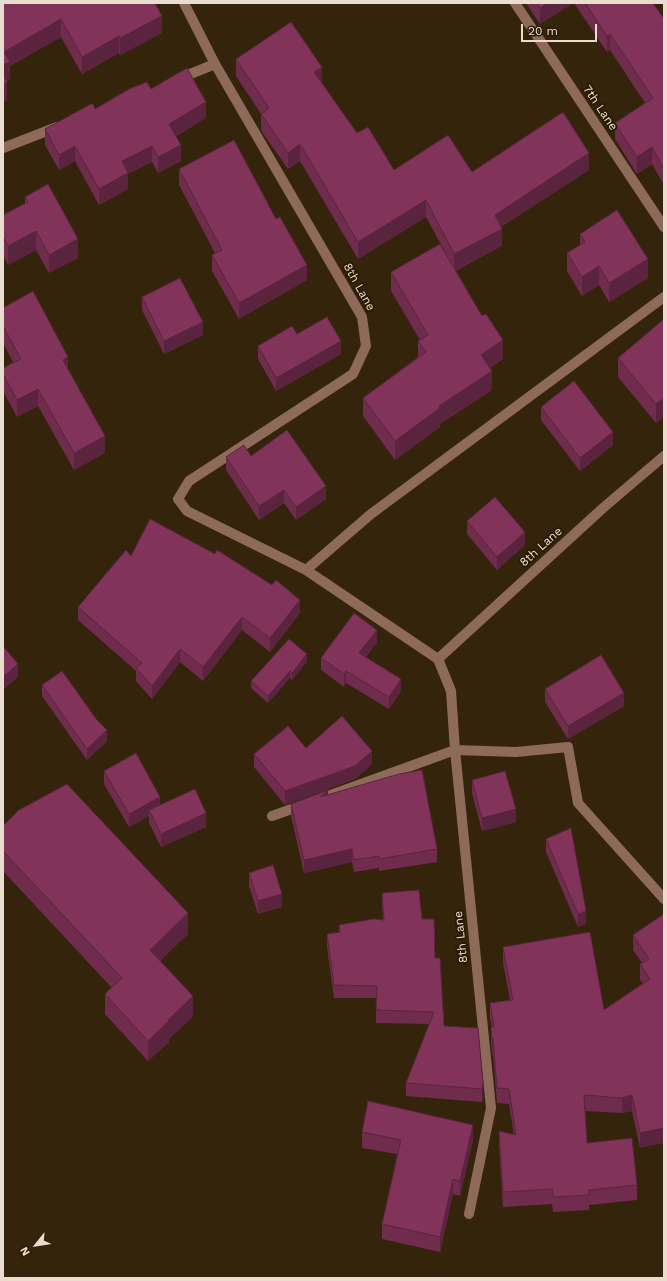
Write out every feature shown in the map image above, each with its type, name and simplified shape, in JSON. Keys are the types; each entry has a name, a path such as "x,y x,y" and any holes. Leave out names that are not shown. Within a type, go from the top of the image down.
{"street":[{"name":"8th Lane","path":"184,3 215,64 362,317 366,346 353,374 189,481 178,499 187,511 306,570 438,659 451,691 455,750 491,1108 469,1214"},
{"name":"7th Lane","path":"515,3 664,227"},
{"path":"171,81 215,64"},
{"path":"3,148 69,122"},
{"path":"306,570 371,514 664,297"},
{"name":"8th Lane","path":"438,659 603,508 664,456"},
{"path":"272,816 455,750 516,752 568,747 578,803 664,899"}],"building":[{"path":"3,3 155,3 162,16 120,38 119,36 82,57 61,19 4,52 10,62 3,65"},
{"path":"537,3 548,3 540,8"},
{"path":"585,3 653,3 664,19 664,169 652,147 637,157 615,123 653,98 610,34 607,36"},
{"path":"291,22 322,67 314,72 357,133 368,127 394,170 448,135 472,172 563,112 589,153 495,215 502,229 454,254 426,200 358,242 300,144 288,153 261,114 269,108 236,59"},
{"path":"187,68 206,102 169,124 181,145 158,157 152,146 122,161 128,173 99,189 75,146 59,155 45,129 91,104 93,104 95,109 131,88 147,82 151,89"},
{"path":"3,74 7,82 3,85"},
{"path":"234,140 276,219 280,217 307,265 239,303 212,255 222,250 179,169"},
{"path":"48,184 78,239 49,255 36,231 8,246 3,236 3,215 28,202 25,197"},
{"path":"617,210 648,259 609,283 599,266 582,277 567,253 585,242 580,234"},
{"path":"440,244 482,316 486,314 503,340 481,355 492,371 439,406 440,408 395,441 363,398 426,352 418,341 428,335 391,272"},
{"path":"180,278 203,322 164,341 142,297"},
{"path":"33,291 68,357 63,360 105,436 74,453 38,389 17,400 3,374 3,368 21,359 3,326 3,308"},
{"path":"327,317 341,341 276,378 258,346 292,326 297,334"},
{"path":"664,319 664,398 656,404 618,358"},
{"path":"574,381 613,432 580,458 541,407"},
{"path":"287,430 326,486 296,507 284,490 259,506 226,457 244,445 251,456"},
{"path":"495,497 525,532 497,557 467,521"},
{"path":"150,519 215,554 217,550 272,585 276,580 300,600 270,638 242,617 203,667 180,649 152,686 136,668 142,663 78,607 126,550 131,556"},
{"path":"354,613 377,630 359,653 401,679 389,697 346,671 344,674 321,658"},
{"path":"289,639 307,654 292,673 290,671 268,696 251,681"},
{"path":"3,646 18,664 3,677"},
{"path":"601,655 624,693 568,726 545,689"},
{"path":"62,671 97,720 107,730 87,749 42,685"},
{"path":"342,716 372,751 355,766 285,791 254,754 288,726 306,748"},
{"path":"136,753 160,797 129,814 104,771"},
{"path":"422,770 437,849 379,859 379,856 354,860 352,849 304,860 291,804 328,790 320,797 399,774"},
{"path":"505,771 516,809 482,818 472,780"},
{"path":"67,784 188,913 150,950 193,996 148,1041 105,994 122,978 3,851 3,826 19,810"},
{"path":"195,789 206,813 161,834 149,810"},
{"path":"571,828 586,911 578,914 546,839"},
{"path":"273,865 282,894 258,901 249,873"},
{"path":"419,890 422,919 434,919 435,958 440,958 444,1026 478,1028 483,1083 482,1089 406,1083 434,1012 376,1010 377,986 334,985 327,934 340,932 339,925 373,919 384,920 382,893"},
{"path":"664,914 664,1128 640,1133 632,1095 622,1098 584,1095 587,1143 632,1138 637,1185 589,1190 589,1195 553,1197 552,1189 503,1192 499,1131 516,1135 509,1089 497,1088 491,1027 494,1027 490,1003 513,1000 503,947 590,932 604,1010 650,979 640,964 649,959 633,935"},
{"path":"368,1101 473,1125 460,1181 453,1179 440,1237 382,1224 401,1140 362,1132"}]}
